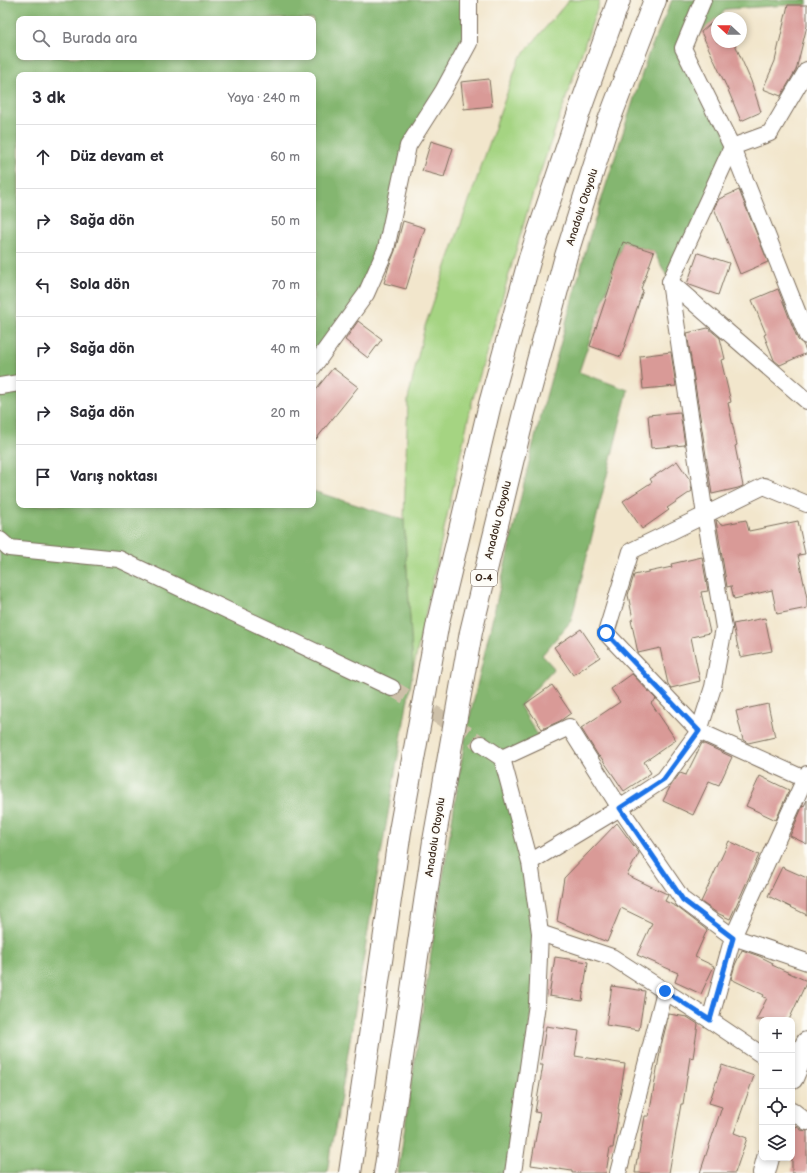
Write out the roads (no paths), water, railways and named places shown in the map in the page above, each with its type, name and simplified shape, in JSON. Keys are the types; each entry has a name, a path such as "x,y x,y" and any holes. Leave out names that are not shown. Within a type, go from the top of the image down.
{"main road":[{"path":"350,1173 400,831 438,622 490,404 530,258 579,112 619,0"},
{"name":"Anadolu Otoyolu","path":"385,1173 434,841 471,632 524,413 566,256 608,123 655,0"},
{"path":"795,1069 807,1043"},
{"path":"764,1173 767,1161"}],"street":[{"path":"316,363 366,294 386,248 408,146 443,92 470,43 469,0"},
{"path":"704,0 683,48 732,147 807,336"},
{"path":"530,862 620,808 664,779 699,731 713,687 724,628 705,515 670,282 732,147 770,133 807,70"},
{"path":"670,282 807,401"},
{"path":"0,386 16,383"},
{"path":"710,1020 733,938 806,778 699,731 606,633 631,550 764,486 807,504"},
{"path":"0,540 9,548 119,559 392,688"},
{"path":"502,758 569,727 620,808 683,900 733,938 807,962"},
{"path":"481,744 502,758 530,862 540,933 537,1004 513,1173"},
{"path":"540,933 612,957 759,1053"},
{"path":"618,1173 665,991"},
{"path":"795,1112 807,1122"}],"tunnel":[{"path":"392,688 466,733 481,744"}]}
